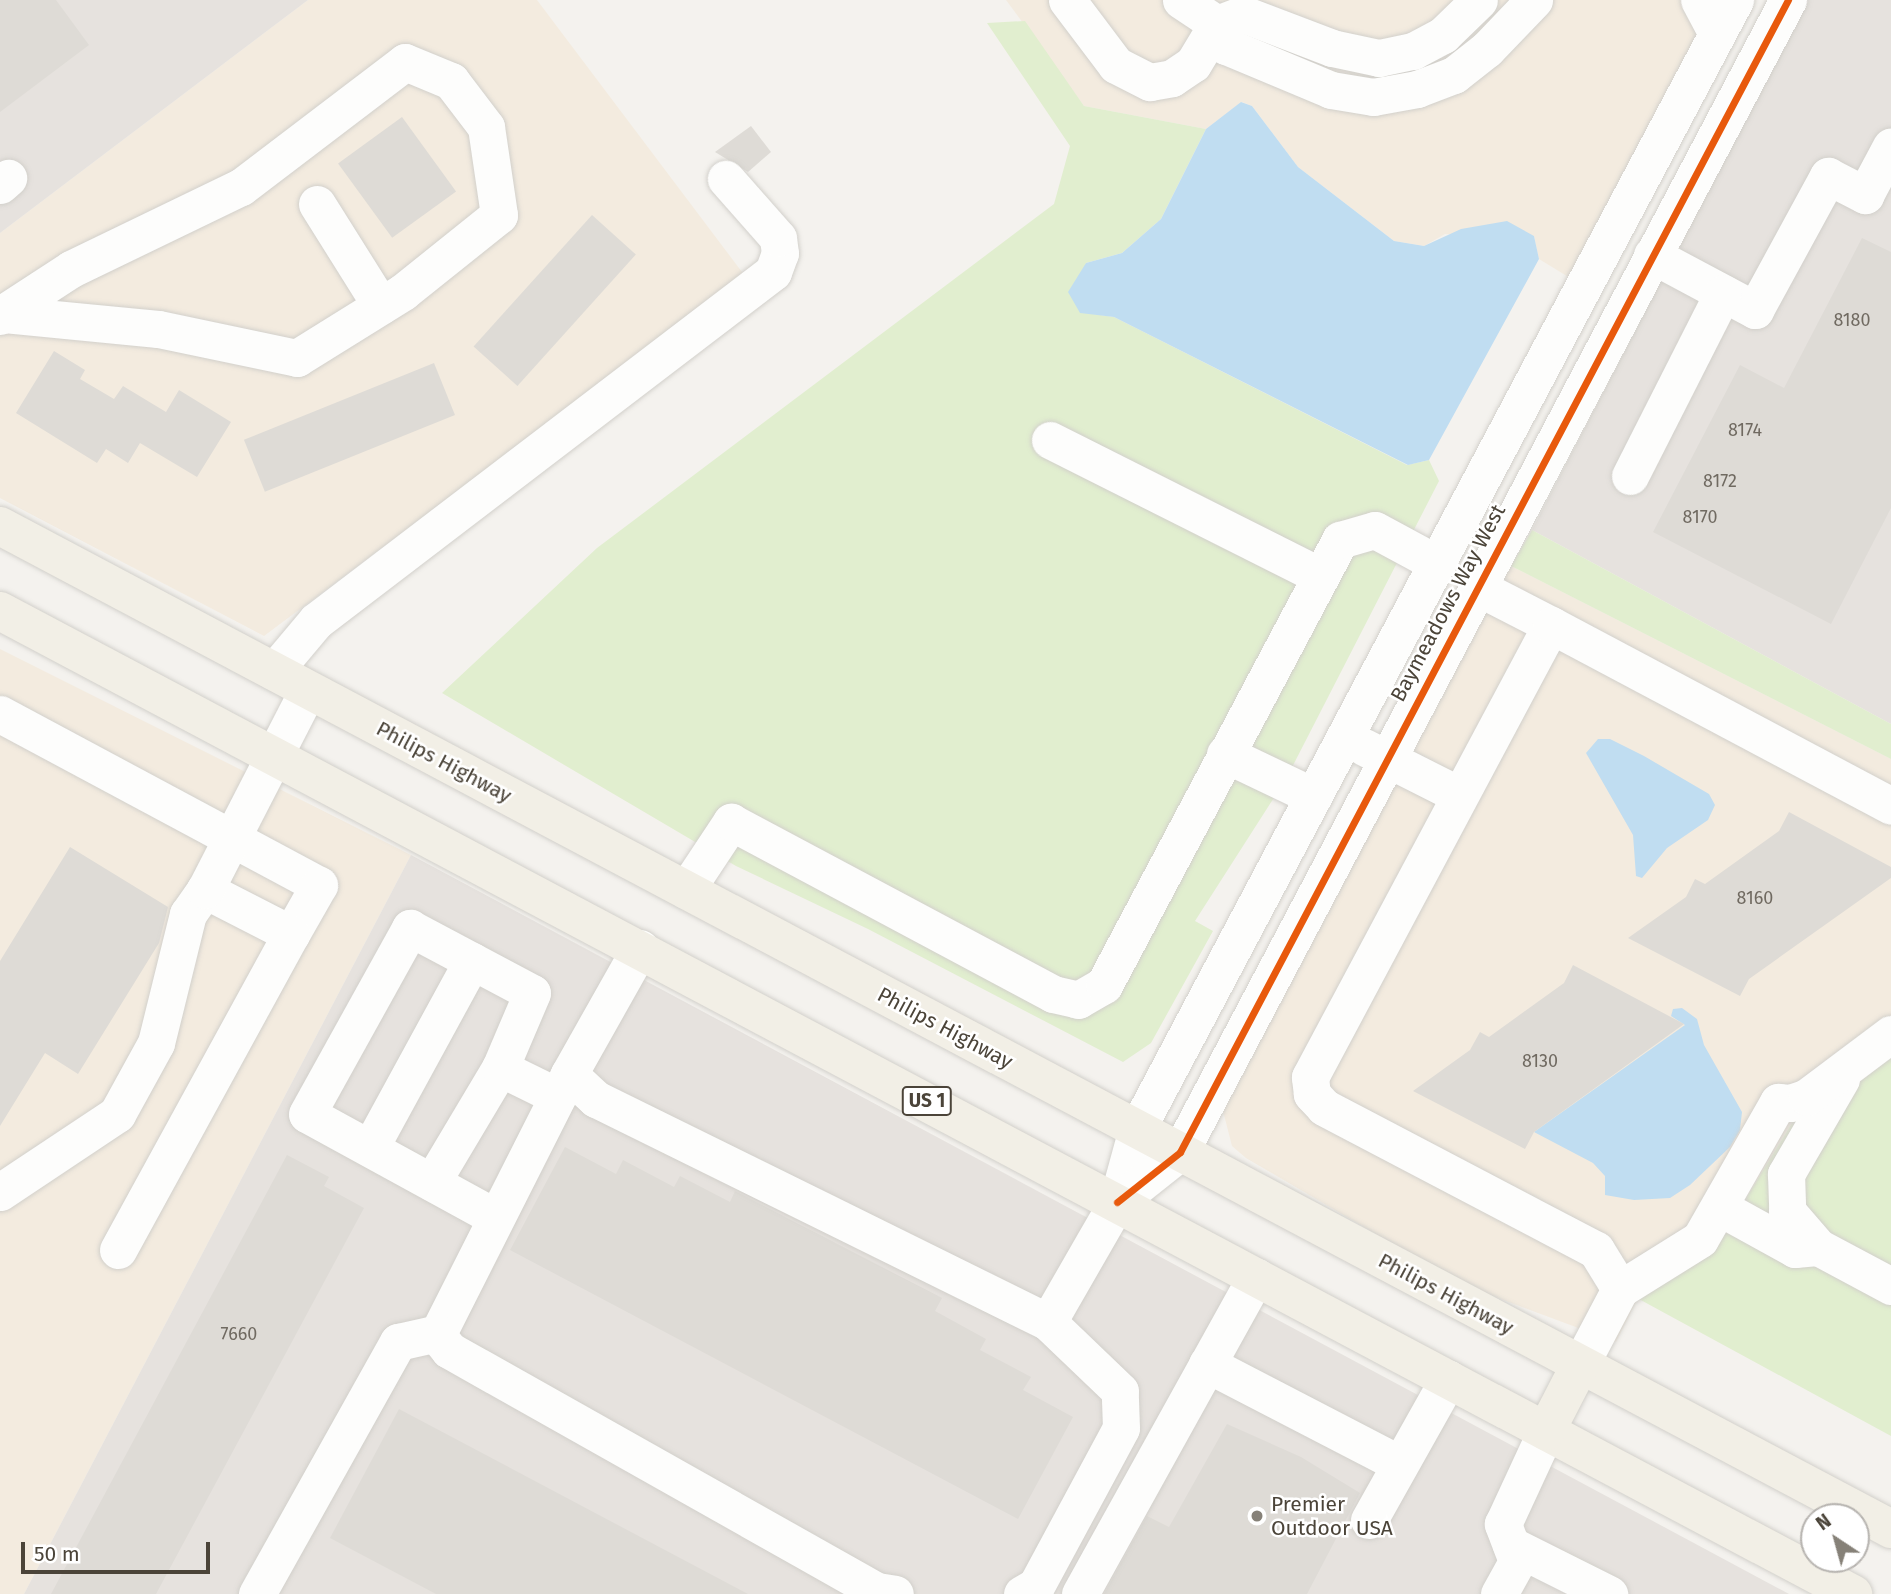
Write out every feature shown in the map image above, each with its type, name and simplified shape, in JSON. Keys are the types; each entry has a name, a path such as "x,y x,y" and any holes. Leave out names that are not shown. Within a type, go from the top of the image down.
{"main road":[{"name":"Philips Highway","path":"0,526 1891,1529"},
{"name":"US 1","path":"0,611 640,948 1546,1431 1809,1584 1853,1594"},
{"path":"1546,1431 1580,1365"}],"street":[{"path":"1067,0 1116,65 1150,82 1172,78 1193,64 1217,24 1243,13 1332,48 1379,58 1413,51 1443,35 1479,0"},
{"path":"1181,0 1217,24 1226,46 1331,90 1373,97 1416,89 1454,75 1487,49 1534,0"},
{"path":"1699,0 1717,34"},
{"name":"Baymeadows Way West","path":"1117,1202 1136,1129 1735,0"},
{"name":"Baymeadows Way West","path":"1117,1202 1180,1153 1385,758 1788,0"},
{"path":"405,62 451,81 486,127 499,215 381,306 297,358 158,329 1,315 71,269 241,187 405,62"},
{"path":"1652,255 1755,310 1828,176 1865,195 1891,146"},
{"path":"274,671 316,621 773,272 780,254 778,238 726,179"},
{"path":"317,204 381,306"},
{"path":"1630,476 1723,293"},
{"path":"1050,440 1320,576"},
{"path":"686,890 731,822 1053,994 1078,1000 1104,985 1340,540 1375,530 1436,563"},
{"path":"1477,587 1891,807"},
{"path":"1551,625 1310,1077 1312,1094 1324,1107 1596,1250 1620,1289"},
{"path":"0,1192 117,1114 156,1044 188,915 205,890 308,690"},
{"path":"0,714 233,835 319,885 118,1250"},
{"path":"1345,737 1459,794"},
{"path":"1225,754 1313,796"},
{"path":"205,890 290,934"},
{"path":"432,1182 500,1068 532,993 410,928 307,1114 495,1217"},
{"path":"438,1333 563,1085 640,948"},
{"path":"370,1148 472,961"},
{"path":"1580,1365 1620,1289 1700,1240 1777,1102 1790,1103 1807,1097 1891,1034"},
{"path":"1848,1066 1786,1174 1787,1211 1818,1247 1891,1286"},
{"path":"500,1068 563,1085 597,1099 1048,1322 1120,1391 1121,1428 1036,1586 1022,1594"},
{"path":"1048,1322 1117,1202"},
{"path":"1719,1207 1795,1249 1818,1247"},
{"path":"1080,1594 1255,1276"},
{"path":"257,1594 398,1342 438,1333"},
{"path":"438,1333 449,1350 877,1591 895,1594"},
{"path":"1207,1364 1401,1464"},
{"path":"1370,1520 1448,1379"},
{"path":"1499,1594 1517,1561 1503,1524 1546,1431"},
{"path":"1511,1545 1609,1594"}],"shaded area":[{"path":"0,0 308,0 0,233"},
{"path":"308,0 537,0 745,276 264,636 0,498 0,233"},
{"path":"1006,0 1717,0 1570,278 1539,259 1534,236 1445,234 1424,246 1394,241 1298,167 1252,106 1242,102 1206,129 1084,106"},
{"path":"1807,0 1891,0 1891,724 1532,530"},
{"path":"1511,566 1891,759 1891,1049 1797,1115 1721,1239 1638,1298 1616,1342 1463,1285 1246,1158 1232,1146 1222,1107 1224,1089"},
{"path":"0,649 411,855 24,1594 0,1594"},
{"path":"411,855 1789,1594 24,1594"}],"green space":[{"path":"1025,21 1084,106 1206,129 1161,219 1122,253 1086,263 1080,312 1114,317 1407,465 1429,460 1439,481 1286,779 1195,921 1213,931 1151,1043 1123,1062 868,929 736,866 442,693 597,548 1054,204 1070,146 987,23"},
{"path":"1532,530 1891,724 1891,759 1511,566"},
{"path":"1891,1049 1891,1436 1637,1298 1721,1239 1797,1115"}],"water":[{"path":"1241,102 1252,106 1298,167 1394,241 1424,246 1461,229 1507,221 1534,236 1539,259 1429,460 1408,465 1114,317 1080,313 1068,292 1086,263 1122,253 1161,219 1206,129"},
{"path":"1598,739 1610,739 1644,756 1709,794 1715,805 1708,820 1667,848 1642,878 1636,876 1633,835 1586,753"},
{"path":"1682,1008 1697,1019 1704,1045 1742,1112 1740,1130 1730,1147 1690,1185 1670,1198 1634,1200 1605,1195 1605,1176 1593,1163 1534,1132 1685,1025 1671,1016 1673,1009"}],"building":[{"path":"0,0 56,0 89,45 0,112"},
{"path":"402,117 456,191 392,238 338,163"},
{"path":"751,126 771,152 748,172 715,152"},
{"path":"592,215 636,254 517,386 474,347"},
{"path":"1862,238 1891,252 1891,508 1831,624 1653,532 1740,365 1784,388"},
{"path":"54,351 85,370 80,379 114,399 123,386 166,412 179,390 231,422 197,477 140,443 128,463 106,449 97,463 16,413"},
{"path":"434,363 455,415 265,492 244,440"},
{"path":"1789,812 1891,867 1891,878 1749,979 1740,996 1628,938 1686,897 1695,879 1705,884 1779,831"},
{"path":"70,847 168,907 159,943 78,1074 45,1053 0,1126 0,961"},
{"path":"1573,965 1684,1024 1534,1132 1525,1149 1413,1091 1470,1050 1480,1032 1489,1037 1564,983"},
{"path":"565,1147 616,1174 623,1160 674,1187 680,1176 730,1202 735,1191 942,1298 935,1311 986,1339 980,1350 1031,1377 1023,1390 1073,1417 1018,1519 510,1250"},
{"path":"287,1155 329,1177 324,1186 364,1208 156,1594 51,1594"},
{"path":"399,1409 748,1594 436,1594 330,1538"},
{"path":"1227,1424 1301,1457 1360,1493 1307,1594 1104,1594 1147,1516 1169,1527"}],"cycle path":[{"path":"1117,1202 1180,1152 1788,0"}],"place":[{"name":"Premier Outdoor USA","path":"1257,1516"}]}
